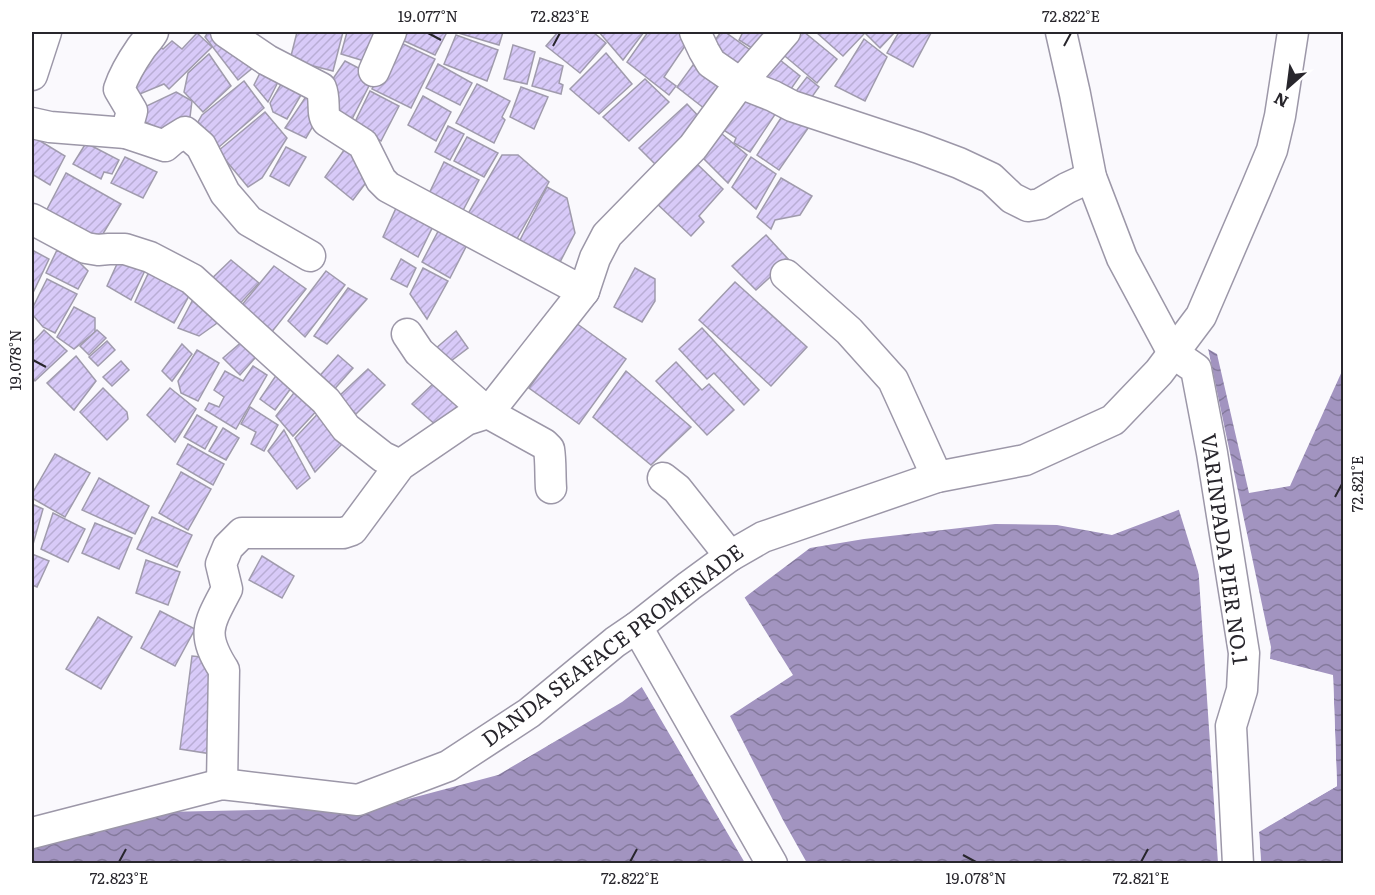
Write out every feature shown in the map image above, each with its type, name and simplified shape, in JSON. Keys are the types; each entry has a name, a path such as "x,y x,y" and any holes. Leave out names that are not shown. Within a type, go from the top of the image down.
{"street":[{"path":"32,75 46,32"},
{"path":"126,133 132,111 119,89 125,74 153,32"},
{"path":"226,32 267,60 321,88 324,95 324,117 363,144 381,180 387,187 584,291"},
{"path":"374,71 391,32"},
{"path":"695,32 711,63 740,84 773,96 792,106 919,147 991,178 1012,198 1028,206 1040,204 1091,177"},
{"path":"222,784 224,670 208,636 213,615 227,589 221,564 228,547 242,533 343,533 352,530 400,465 466,420 488,413 584,291 595,258 608,235 693,147 740,84 785,32"},
{"path":"1061,32 1091,177 1122,258 1173,353"},
{"name":"DANDA SEAFACE PROMENADE","path":"32,833 222,784 358,800 438,770 448,766 529,713 615,642 689,586 730,556 763,537 937,477 1025,460 1113,420 1159,372 1201,316 1272,150 1280,116 1293,32"},
{"path":"32,123 50,127 126,133 165,146 185,132 201,146 225,193 249,221 310,256"},
{"path":"32,219 86,248 125,249 150,257 192,279 326,401 346,428 383,457 400,465"},
{"path":"786,275 849,331 893,380 937,477"},
{"path":"406,334 419,352 488,413 549,449 552,463 549,472 551,488"},
{"name":"VARINPADA PIER NO.1","path":"1173,353 1196,369 1244,653 1242,690 1231,726 1238,864"},
{"path":"663,478 677,489 730,556"},
{"path":"637,627 772,864"}],"water":[{"path":"1208,349 1217,354 1249,493 1290,486 1343,369 1343,863 1261,863 1259,832 1337,786 1333,676 1270,659 1271,647"},
{"path":"1194,504 1218,863 794,863 683,647 810,548 864,539 995,524 1057,525 1112,535"},
{"path":"647,683 748,863 32,864 32,841 116,813 306,809 348,815 498,775 622,702"}],"pier":[{"path":"1208,349 1256,590 1205,351"},
{"path":"1194,501 1197,504 1202,584 1178,507"},
{"path":"743,595 793,675 730,716 807,863 791,864 711,722 680,648"},
{"path":"1268,649 1270,659 1333,675 1337,786 1259,831 1261,863 1258,864 1257,830 1334,784 1330,678 1268,662"},
{"path":"645,681 649,682 751,864 745,863 640,684"}],"building":[{"path":"208,32 217,32 260,62 238,80 205,37"},
{"path":"297,32 343,32 333,71 290,60"},
{"path":"347,32 380,32 371,63 341,54"},
{"path":"403,32 447,32 435,55 400,39"},
{"path":"455,32 503,32 499,45"},
{"path":"558,32 593,32 606,43 580,73 546,46"},
{"path":"599,32 644,32 623,60"},
{"path":"648,32 689,32 693,34 664,77 676,86 669,95 627,62"},
{"path":"721,32 725,32 753,52 735,75 708,50"},
{"path":"743,32 775,32 755,50 739,40"},
{"path":"795,32 804,32 837,59 817,83 780,52"},
{"path":"816,32 861,32 864,34 843,56"},
{"path":"864,32 895,32 880,48"},
{"path":"899,32 931,33 913,67 887,53"},
{"path":"197,33 212,47 169,89 164,84 140,94 127,83 154,42 163,49 172,41 182,49"},
{"path":"456,35 498,50 487,81 444,64"},
{"path":"864,39 887,57 865,101 835,86"},
{"path":"397,41 435,59 411,108 372,89"},
{"path":"513,45 535,52 527,84 504,79"},
{"path":"606,53 632,84 599,114 570,89"},
{"path":"209,54 231,86 203,112 184,92 188,73"},
{"path":"775,56 800,76 784,99 756,77"},
{"path":"540,58 563,66 559,83 563,85 561,94 532,86"},
{"path":"345,61 374,76 350,123 326,111 326,89"},
{"path":"265,63 282,74 268,102 254,85"},
{"path":"438,64 472,83 460,105 426,88"},
{"path":"693,65 729,94 714,116 677,87"},
{"path":"288,72 308,83 287,119 273,112 270,103"},
{"path":"807,77 819,87 804,108 790,99"},
{"path":"645,79 669,102 629,141 603,117"},
{"path":"244,81 264,108 219,147 198,122 202,115"},
{"path":"477,84 510,101 502,117 505,120 494,143 456,123"},
{"path":"748,86 780,107 750,152 734,143 736,138 719,127"},
{"path":"521,87 548,97 534,129 510,117"},
{"path":"311,89 321,112 306,138 285,128"},
{"path":"370,91 399,106 381,141 353,126"},
{"path":"176,92 192,101 189,125 174,136 133,116 136,111"},
{"path":"423,96 451,112 436,141 408,125"},
{"path":"687,104 702,120 656,165 639,148"},
{"path":"788,107 813,121 779,170 757,155"},
{"path":"265,112 287,138 262,178 248,187 218,151"},
{"path":"448,126 464,134 450,160 435,152"},
{"path":"722,134 747,155 728,183 701,156"},
{"path":"32,136 65,156 50,185 32,174"},
{"path":"467,137 498,153 484,177 454,161"},
{"path":"86,143 119,160 112,174 104,172 101,179 73,164"},
{"path":"347,146 374,172 353,200 325,177"},
{"path":"286,147 306,157 289,186 270,176"},
{"path":"502,155 518,155 549,182 514,244 465,219"},
{"path":"125,157 157,172 143,198 111,183"},
{"path":"751,157 776,174 756,209 732,187"},
{"path":"444,162 479,180 460,216 427,198"},
{"path":"696,163 723,189 699,216 704,222 691,236 652,199"},
{"path":"66,173 121,204 98,242 43,217"},
{"path":"781,178 812,196 800,215 775,220 771,229 757,217"},
{"path":"547,187 567,198 575,233 558,266 518,244"},
{"path":"401,197 438,216 418,257 383,237"},
{"path":"444,220 472,235 450,278 422,262"},
{"path":"766,235 789,260 756,290 732,266"},
{"path":"32,250 49,259 32,295"},
{"path":"57,250 79,262 88,271 78,289 46,273"},
{"path":"122,253 149,262 131,300 107,286"},
{"path":"401,259 416,268 407,287 391,279"},
{"path":"231,260 259,283 234,310 205,285"},
{"path":"153,263 195,285 174,323 135,302"},
{"path":"274,266 306,289 271,333 241,306"},
{"path":"423,268 448,281 427,319 410,294"},
{"path":"635,268 655,279 655,301 642,322 614,307"},
{"path":"326,271 345,285 305,337 288,321"},
{"path":"47,279 77,294 55,333 43,327 32,314 32,309"},
{"path":"735,282 807,347 771,386 699,320"},
{"path":"348,288 367,299 327,344 314,336"},
{"path":"198,290 227,316 199,336 178,328"},
{"path":"74,307 95,318 95,332 74,349 57,337"},
{"path":"576,323 626,359 579,424 529,388"},
{"path":"702,328 759,390 744,405 714,373 707,379 679,349"},
{"path":"44,330 67,351 35,381 32,377 32,343"},
{"path":"97,330 106,338 89,355 80,346"},
{"path":"456,331 468,348 447,364 435,349"},
{"path":"244,340 262,350 240,375 223,358"},
{"path":"107,341 115,350 98,366 89,357"},
{"path":"182,344 192,354 172,381 162,371"},
{"path":"197,350 219,363 198,401 181,393 178,381"},
{"path":"338,355 353,368 331,393 316,380"},
{"path":"76,356 96,381 74,410 47,383"},
{"path":"121,361 129,370 112,386 103,377"},
{"path":"676,362 702,390 709,384 734,410 707,435 656,381"},
{"path":"253,366 267,375 236,429 205,410 209,403 219,407 224,397 214,390 225,371 243,381"},
{"path":"368,369 385,385 356,414 338,397"},
{"path":"279,371 294,384 275,410 260,399"},
{"path":"626,371 691,427 651,465 593,417"},
{"path":"435,382 459,404 438,427 412,404"},
{"path":"300,385 322,405 293,436 276,416"},
{"path":"103,388 127,412 128,419 107,440 80,412"},
{"path":"170,388 196,409 175,442 147,415"},
{"path":"326,405 348,438 315,472 295,438"},
{"path":"250,407 278,425 264,451 251,444 256,432 241,424"},
{"path":"197,415 217,427 205,449 184,437"},
{"path":"223,428 239,438 226,460 209,451"},
{"path":"284,430 310,478 297,489 268,451"},
{"path":"188,444 224,464 213,485 177,464"},
{"path":"55,454 90,473 65,517 32,498 32,494"},
{"path":"181,472 211,489 188,530 159,513"},
{"path":"99,478 149,506 135,534 82,510"},
{"path":"32,504 43,509 32,548"},
{"path":"53,513 85,529 68,562 41,549"},
{"path":"152,517 192,535 177,567 137,549"},
{"path":"95,523 132,538 119,569 82,553"},
{"path":"32,554 49,561 37,587 32,585"},
{"path":"262,556 294,576 282,598 249,580"},
{"path":"146,560 180,572 168,605 136,593"},
{"path":"160,611 195,629 175,666 141,648"},
{"path":"98,617 132,637 101,689 66,669"},
{"path":"192,656 210,658 212,754 180,749"}]}
